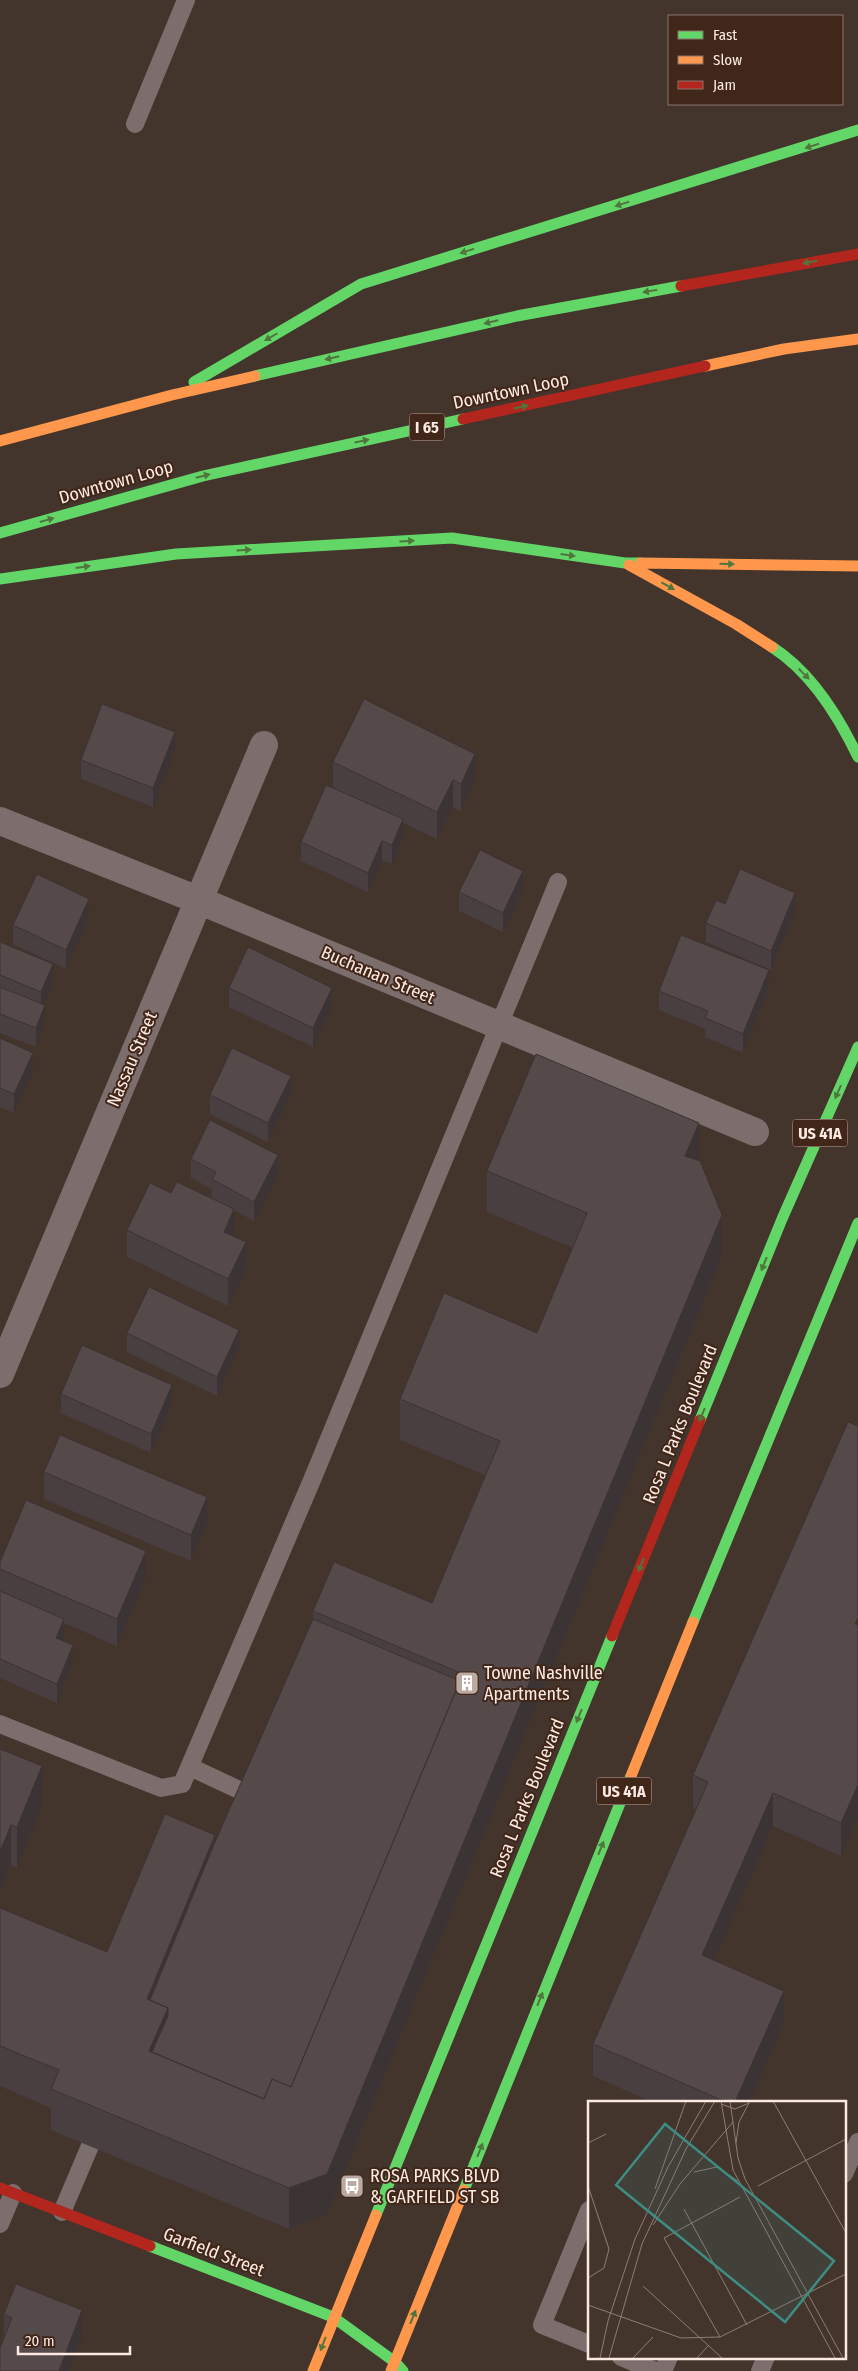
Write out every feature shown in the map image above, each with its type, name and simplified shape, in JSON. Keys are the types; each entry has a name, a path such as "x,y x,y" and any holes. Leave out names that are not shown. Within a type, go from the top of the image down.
{"main road":[{"path":"172,395 361,284 858,130"},
{"path":"0,441 172,395 517,316 858,254"},
{"name":"Downtown Loop","path":"0,533 203,476 784,349 858,339"},
{"path":"0,579 176,554 452,538 625,563 858,566"},
{"path":"625,563 736,624 783,654 817,688 845,729 858,757"},
{"name":"Rosa L Parks Boulevard","path":"313,2371 333,2317 782,1219 858,1047"},
{"name":"US 41A","path":"393,2366 676,1663 858,1222"},
{"name":"Garfield Street","path":"6,2190 333,2317 393,2366 403,2371"}],"street":[{"name":"Nassau Street","path":"0,1374 264,745"},
{"name":"Buchanan Street","path":"0,821 198,900 755,1132"}],"lane":[{"path":"135,124 186,0"},
{"path":"0,1724 161,1788 182,1784 312,1480 558,882"},
{"path":"190,1767 250,1796"},
{"path":"846,2169 858,2142"},
{"path":"62,2212 90,2146"},
{"path":"0,2224 6,2190"},
{"path":"588,2212 542,2325 588,2344"},
{"path":"623,2358 655,2371"},
{"path":"663,2371 669,2358"},
{"path":"760,2371 766,2358"}],"building":[{"path":"364,699 475,754 461,784 453,780 437,812 333,762"},
{"path":"102,704 175,732 153,788 81,760"},
{"path":"326,785 403,819 392,845 382,841 368,873 301,842"},
{"path":"480,850 523,871 503,913 459,892"},
{"path":"740,869 795,893 771,951 706,923 716,900 725,904"},
{"path":"37,874 89,899 66,950 13,925"},
{"path":"681,935 769,970 743,1034 705,1018 708,1011 659,991"},
{"path":"0,942 53,964 41,992 0,975"},
{"path":"248,947 332,988 313,1028 229,988"},
{"path":"0,987 45,1005 36,1028 0,1014"},
{"path":"0,1038 33,1053 14,1094 0,1088"},
{"path":"232,1048 291,1076 268,1123 210,1095"},
{"name":"Towne Nashville Apartments","path":"536,1054 699,1123 685,1156 700,1161 722,1215 327,2174 289,2188 51,2089 59,2070 0,2046 0,1908 107,1952 165,1814 215,1835 147,1999 168,2008 149,2051 264,2099 272,2079 291,2087 463,1674 313,1611 334,1562 432,1603 500,1441 400,1399 444,1293 537,1333 587,1213 487,1171"},
{"path":"210,1120 278,1155 254,1202 212,1179 216,1172 191,1159"},
{"path":"177,1182 234,1209 224,1232 246,1242 228,1279 127,1230 150,1183 171,1193"},
{"path":"149,1287 239,1330 217,1377 127,1333"},
{"path":"82,1345 172,1385 151,1434 61,1394"},
{"path":"848,1422 858,1426 858,1618 855,1624 858,1625 858,1785 841,1823 773,1793 702,1955 784,1991 735,2101 724,2101 593,2044 708,1782 693,1775"},
{"path":"60,1435 207,1497 191,1535 44,1472"},
{"path":"26,1500 146,1551 117,1619 0,1569 0,1562"},
{"path":"0,1591 64,1619 56,1638 73,1645 57,1684 0,1659"},
{"path":"313,1619 460,1681 291,2087 272,2079 264,2099 152,2052 168,2016 168,2008 150,2000 215,1842"},
{"path":"0,1749 42,1766 17,1827 11,1825 0,1852"},
{"path":"16,2284 82,2310 59,2371 0,2371 0,2348 12,2318 4,2314"}],"traffic: fast":[{"path":"194,382 361,284 858,130"},
{"path":"255,376 517,316 681,286"},
{"path":"0,533 203,476 463,419"},
{"path":"0,579 176,554 452,538 625,563 640,563"},
{"path":"772,647 799,669 822,696 842,726 858,757"},
{"path":"700,1420 782,1219 858,1047"},
{"path":"693,1622 858,1223"},
{"path":"376,2215 612,1636"},
{"path":"464,2190 631,1776"},
{"path":"150,2246 333,2317 395,2362 403,2371"}],"traffic: slow":[{"path":"705,366 784,349 858,339"},
{"path":"0,441 172,395 255,376"},
{"path":"640,563 858,566"},
{"path":"629,565 736,624 772,647"},
{"path":"631,1776 693,1622"},
{"path":"391,2371 464,2190"},
{"path":"313,2371 376,2215"}],"traffic: jam":[{"path":"681,286 858,254"},
{"path":"463,419 705,366"},
{"path":"612,1636 700,1420"},
{"path":"0,2188 150,2246"}],"place":[{"name":"Towne Nashville Apartments","path":"467,1683"},
{"name":"ROSA PARKS BLVD & GARFIELD ST SB","path":"352,2186"}]}
